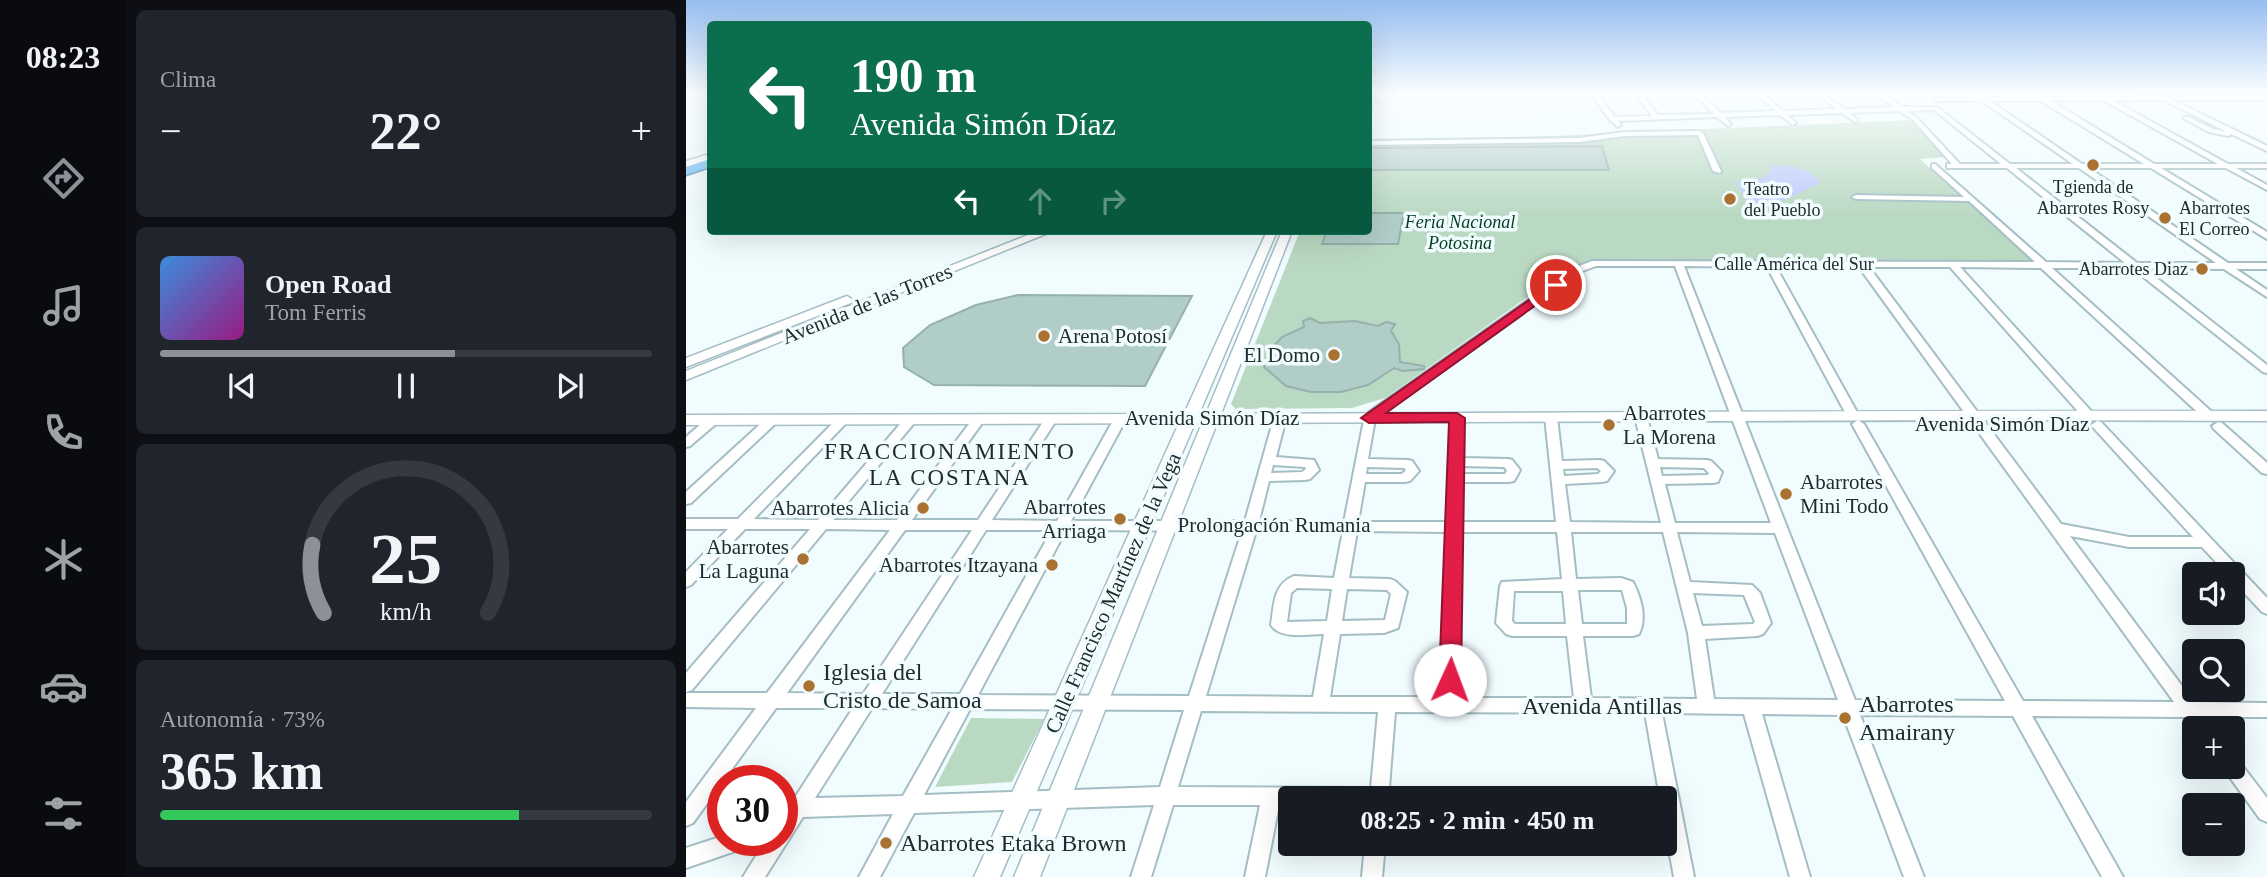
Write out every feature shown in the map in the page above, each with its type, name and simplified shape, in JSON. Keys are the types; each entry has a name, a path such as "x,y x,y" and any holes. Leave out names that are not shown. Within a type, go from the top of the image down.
{"highway":[{"path":"686,169 707,163"}],"main road":[{"name":"Avenida de las Torres","path":"686,363 1012,235"},
{"name":"Avenida de las Torres","path":"686,376 1038,235"},
{"name":"Calle Francisco Martínez de la Vega","path":"987,877 1270,235"},
{"name":"Calle Francisco Martínez de la Vega","path":"1027,877 1285,235"},
{"name":"Avenida Simón Díaz","path":"2213,421 2267,416"},
{"name":"Avenida Simón Díaz","path":"686,420 1738,417 1756,422 1855,419 2213,421 2267,427"}],"street":[{"path":"1372,143 1579,140 1625,134 1700,133 1717,171"},
{"path":"1927,133 1955,166"},
{"path":"1968,133 2267,370"},
{"path":"2032,133 2267,294"},
{"path":"2099,133 2267,236"},
{"path":"2166,133 2267,188"},
{"path":"2227,133 2236,134 2267,149"},
{"path":"2267,166 1935,166 2267,470"},
{"path":"1856,197 1970,199"},
{"path":"1679,264 1778,528 1852,708 1914,877"},
{"path":"1770,264 2113,877"},
{"path":"1862,264 2194,716"},
{"name":"Calle América del Sur","path":"1369,418 1584,265 2267,266"},
{"path":"1952,265 2267,608"},
{"path":"1551,417 1583,706"},
{"path":"1642,417 1696,633 1707,707"},
{"path":"1141,877 1251,524 1280,418"},
{"path":"1320,705 1369,418"},
{"path":"1449,705 1457,418"},
{"path":"686,685 911,419"},
{"path":"686,817 979,419"},
{"path":"798,801 869,699 1051,419"},
{"path":"869,877 1119,419"},
{"path":"686,443 713,420"},
{"path":"686,500 772,420"},
{"path":"686,580 843,420"},
{"path":"1455,462 1508,463 1514,470 1509,478 1456,478"},
{"path":"1653,463 1707,464 1716,472 1713,479 1657,480"},
{"name":"Prolongación Rumania","path":"686,524 1778,528"},
{"path":"2056,528 2129,542 2206,542"},
{"path":"1339,582 1390,585 1399,592 1392,624 1384,627 1333,628 1283,628 1279,625 1288,584 1339,582"},
{"path":"1507,586 1628,586 1636,624 1633,630 1575,631 1512,630 1504,623 1507,586"},
{"path":"1685,587 1747,589 1752,593 1763,623 1757,630 1696,633"},
{"name":"Avenida Antillas","path":"686,700 869,699 964,703 2267,710"},
{"path":"1380,786 1387,705"},
{"path":"1652,707 1665,786"},
{"path":"1751,707 1800,877"},
{"path":"2242,779 2267,813"},
{"path":"1255,877 1271,796"},
{"path":"798,812 1058,799 1278,796"},
{"path":"1677,845 1684,877"},
{"path":"686,858 707,851"},
{"path":"753,877 767,856"},
{"path":"1372,877 1374,856"}],"green space":[{"name":"Feria Nacional Potosina","path":"1619,133 1923,133 1946,157 1920,159 2036,263 1574,264 1385,398 1352,408 1236,409 1231,404 1298,235 1372,235 1372,144"},
{"path":"971,718 1044,719 1012,782 935,787"}],"water":[{"path":"1770,165 1798,168 1822,182 1762,211 1751,207 1735,181 1763,178 1772,170"}],"building":[{"path":"1602,146 1609,170 1372,170 1372,148"},
{"path":"1372,213 1404,213 1398,244 1322,244 1325,235 1372,235"},
{"name":"Arena Potosí","path":"1018,295 1192,296 1145,386 934,385 904,367 903,348 930,325 976,305"},
{"name":"El Domo","path":"1310,318 1320,323 1355,321 1378,326 1386,322 1395,324 1391,331 1399,344 1400,362 1424,366 1424,369 1403,371 1394,368 1368,385 1341,392 1311,392 1286,386 1264,367 1269,351 1282,337 1304,327 1303,321"}],"place":[{"name":"Tgienda de Abarrotes Rosy","path":"2093,165"},
{"name":"Teatro del Pueblo","path":"1730,199"},
{"name":"Abarrotes El Correo","path":"2165,218"},
{"name":"Abarrotes Diaz","path":"2202,269"},
{"name":"Arena Potosí","path":"1044,336"},
{"name":"El Domo","path":"1334,355"},
{"name":"Abarrotes La Morena","path":"1609,425"},
{"name":"Abarrotes Mini Todo","path":"1786,494"},
{"name":"Abarrotes Alicia","path":"923,508"},
{"name":"Abarrotes Arriaga","path":"1120,519"},
{"name":"Abarrotes La Laguna","path":"803,559"},
{"name":"Abarrotes Itzayana","path":"1052,565"},
{"name":"Iglesia del Cristo de Samoa","path":"809,686"},
{"name":"Abarrotes Amairany","path":"1845,718"},
{"name":"Abarrotes Etaka Brown","path":"886,843"}],"district":[{"name":"FRACCIONAMIENTO LA COSTANA","path":"950,464"}],"route":[{"path":"1450,680 1457,418 1369,418 1556,285"}]}
